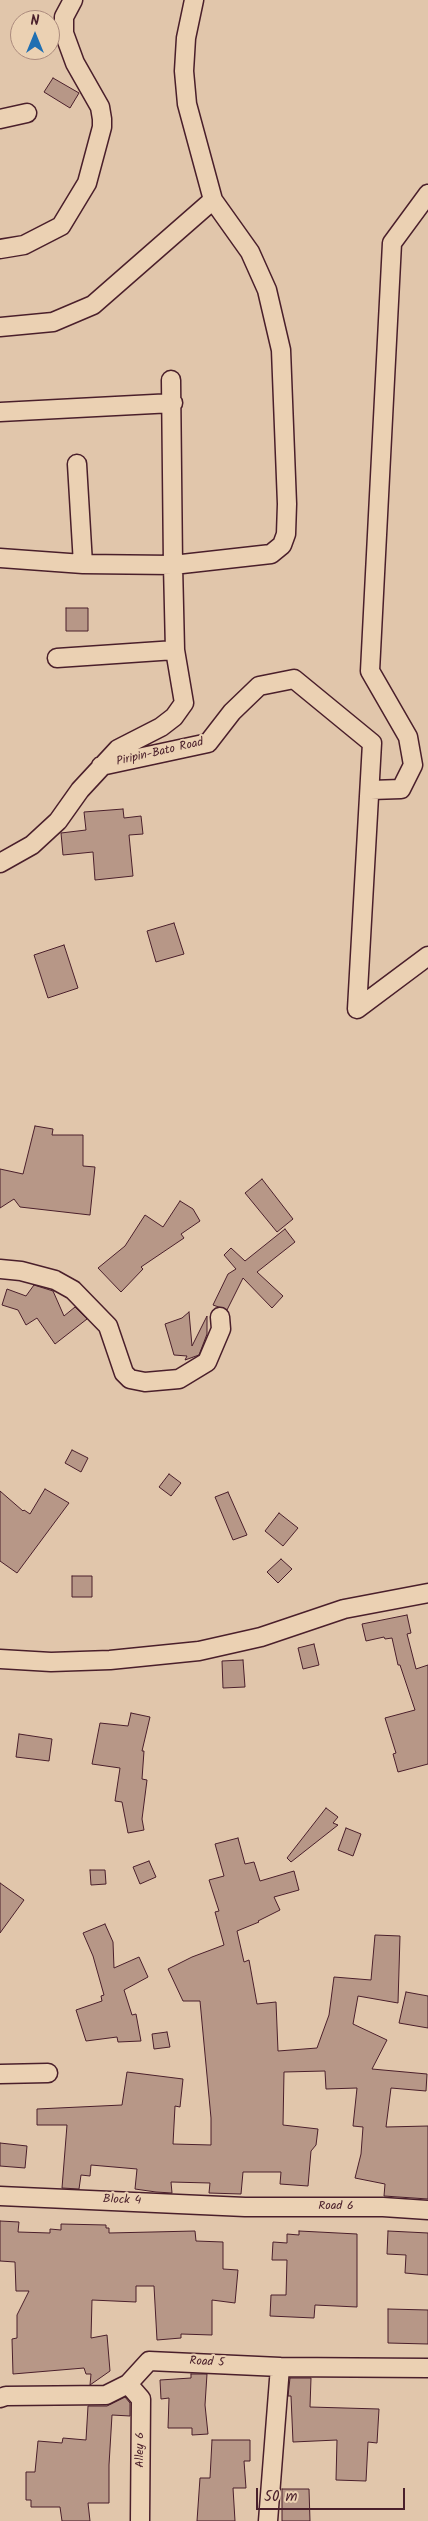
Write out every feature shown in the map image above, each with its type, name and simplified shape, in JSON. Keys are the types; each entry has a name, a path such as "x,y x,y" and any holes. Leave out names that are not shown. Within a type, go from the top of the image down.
{"street":[{"path":"0,250 24,245 61,226 87,183 102,127 102,119 100,107 74,63 64,32 64,17 73,0"},
{"path":"0,558 83,564 173,565 271,554 282,545 286,534 287,504 281,350 267,290 250,252 214,200 187,104 184,71 186,38 194,0"},
{"path":"0,119 27,113"},
{"path":"428,194 392,243 370,671 408,737 413,764 401,789 371,790 357,1009 428,956"},
{"path":"0,327 53,322 93,305 214,200"},
{"path":"101,766 118,749 161,727 174,716 184,703 175,650 173,403 171,380"},
{"path":"0,412 173,403"},
{"path":"77,464 83,564"},
{"path":"57,658 175,650"},
{"name":"Piripin-Bato Road","path":"0,863 32,845 58,821 80,790 101,766 208,743 232,712 259,686 294,679 372,744 371,790"},
{"path":"0,1269 21,1271 54,1280 73,1290 108,1326 124,1373 130,1380 145,1382 179,1379 208,1362 221,1329 220,1317"},
{"path":"0,1659 51,1662 110,1660 198,1651 261,1636 344,1609 428,1593"},
{"path":"1,2069 48,2073"},
{"name":"Block 4","path":"0,2196 245,2207"},
{"name":"Road 6","path":"245,2207 428,2210"},
{"name":"Road 5","path":"0,2398 6,2396 106,2395 128,2384 149,2361 280,2367 428,2368"},
{"path":"268,2521 280,2367"},
{"name":"Alley 6","path":"128,2384 140,2399 140,2521"}],"building":[{"path":"53,78 79,93 70,108 44,92"},
{"path":"66,608 88,608 88,631 66,631"},
{"path":"123,809 124,818 141,816 143,834 129,835 133,876 95,880 93,852 63,855 61,833 86,830 84,812"},
{"path":"174,923 184,954 156,962 147,931"},
{"path":"64,945 78,988 48,998 34,955"},
{"path":"35,1126 53,1129 52,1135 83,1135 83,1166 95,1167 90,1215 20,1207 14,1199 0,1208 0,1169 23,1174"},
{"path":"262,1179 293,1219 277,1232 245,1193"},
{"path":"180,1201 193,1209 200,1221 181,1234 184,1238 141,1267 143,1269 121,1292 98,1268 125,1246 145,1215 163,1227"},
{"path":"285,1229 295,1242 257,1272 283,1296 272,1308 243,1278 227,1310 213,1305 228,1274 236,1269 224,1255 231,1248 245,1261"},
{"path":"34,1285 53,1291 64,1316 75,1307 87,1319 55,1344 37,1318 26,1325 18,1310 2,1305 7,1289 26,1296"},
{"path":"189,1312 192,1346 207,1316 207,1334 199,1355 185,1360 187,1356 174,1355 165,1324 182,1318"},
{"path":"72,1450 88,1458 81,1472 65,1463"},
{"path":"169,1474 181,1483 171,1496 159,1487"},
{"path":"45,1489 69,1503 17,1573 0,1561 0,1491 23,1511 30,1514"},
{"path":"228,1492 247,1535 233,1540 215,1497"},
{"path":"279,1513 298,1528 283,1546 265,1531"},
{"path":"281,1559 292,1569 278,1583 267,1572"},
{"path":"72,1576 92,1576 92,1597 72,1597"},
{"path":"407,1615 411,1633 407,1634 416,1669 428,1665 428,1764 398,1772 393,1754 396,1753 385,1718 415,1710 400,1665 398,1665 392,1638 385,1639 384,1637 366,1641 362,1624"},
{"path":"314,1644 319,1665 303,1669 298,1648"},
{"path":"243,1660 245,1687 223,1688 222,1661"},
{"path":"131,1713 150,1717 142,1751 144,1751 142,1779 147,1780 142,1819 144,1830 128,1833 122,1802 115,1801 120,1768 92,1764 100,1723 128,1726"},
{"path":"19,1734 52,1739 49,1761 16,1757"},
{"path":"326,1808 338,1817 333,1823 338,1825 291,1862 287,1858"},
{"path":"346,1828 361,1834 353,1856 338,1850"},
{"path":"238,1838 245,1864 254,1862 260,1881 294,1871 299,1890 274,1897 280,1910 259,1922 237,1931 244,1962 249,1960 257,2004 276,2002 278,2051 317,2048 329,2015 334,1977 371,1980 375,1935 400,1936 398,2003 358,1996 353,2024 387,2040 372,2069 427,2074 426,2091 391,2088 386,2127 428,2126 428,2199 384,2196 385,2184 355,2178 361,2154 363,2127 353,2126 357,2088 326,2089 325,2071 284,2072 283,2125 318,2129 316,2145 311,2151 308,2186 280,2184 281,2172 243,2172 241,2194 209,2193 210,2183 171,2182 172,2193 156,2192 135,2189 137,2169 91,2165 90,2176 81,2175 79,2189 62,2188 67,2125 37,2125 37,2109 122,2105 127,2072 183,2079 180,2107 175,2106 173,2144 211,2145 211,2118 200,2001 183,2001 168,1969 192,1957 224,1945 215,1912 219,1911 209,1880 224,1876 215,1844"},
{"path":"149,1861 156,1877 140,1884 133,1867"},
{"path":"90,1870 105,1870 106,1884 91,1885"},
{"path":"0,1883 24,1900 0,1933"},
{"path":"105,1924 113,1942 114,1968 139,1957 148,1977 124,1990 132,2015 136,2014 141,2041 118,2042 117,2037 86,2041 76,2010 102,2001 101,1996 104,1995 93,1956 83,1933"},
{"path":"406,1992 428,1996 428,2028 399,2023"},
{"path":"167,2032 170,2047 154,2049 152,2034"},
{"path":"0,2143 27,2146 25,2168 0,2166"},
{"path":"0,2221 19,2222 18,2232 50,2233 50,2229 61,2230 61,2224 106,2225 106,2228 109,2228 109,2233 195,2231 196,2241 223,2242 223,2269 238,2270 235,2303 212,2300 212,2335 181,2334 181,2338 157,2340 154,2286 136,2286 136,2302 92,2300 91,2338 107,2335 110,2371 90,2385 91,2374 86,2374 84,2368 13,2374 12,2339 17,2338 17,2315 29,2291 16,2291 15,2262 0,2261"},
{"path":"299,2231 357,2234 357,2307 315,2305 314,2318 270,2316 271,2295 286,2295 287,2260 272,2260 273,2242 287,2243 287,2234 299,2235"},
{"path":"388,2231 428,2233 428,2275 405,2273 406,2255 387,2254"},
{"path":"388,2309 428,2310 428,2344 388,2343"},
{"path":"191,2374 207,2374 205,2405 208,2434 192,2435 192,2428 168,2428 169,2398 161,2399 160,2380 191,2378"},
{"path":"290,2378 311,2378 310,2407 379,2409 377,2443 368,2442 366,2481 336,2480 337,2440 293,2442 291,2396 288,2396"},
{"path":"125,2397 130,2403 130,2416 112,2415 109,2503 88,2503 90,2521 62,2521 60,2507 31,2507 31,2500 26,2500 26,2472 35,2472 38,2441 62,2443 63,2438 86,2440 88,2406 107,2406"},
{"path":"212,2440 250,2440 250,2461 244,2461 246,2488 233,2488 235,2521 197,2521 200,2478 210,2478"},
{"path":"282,2489 309,2489 310,2521 282,2521"}]}
